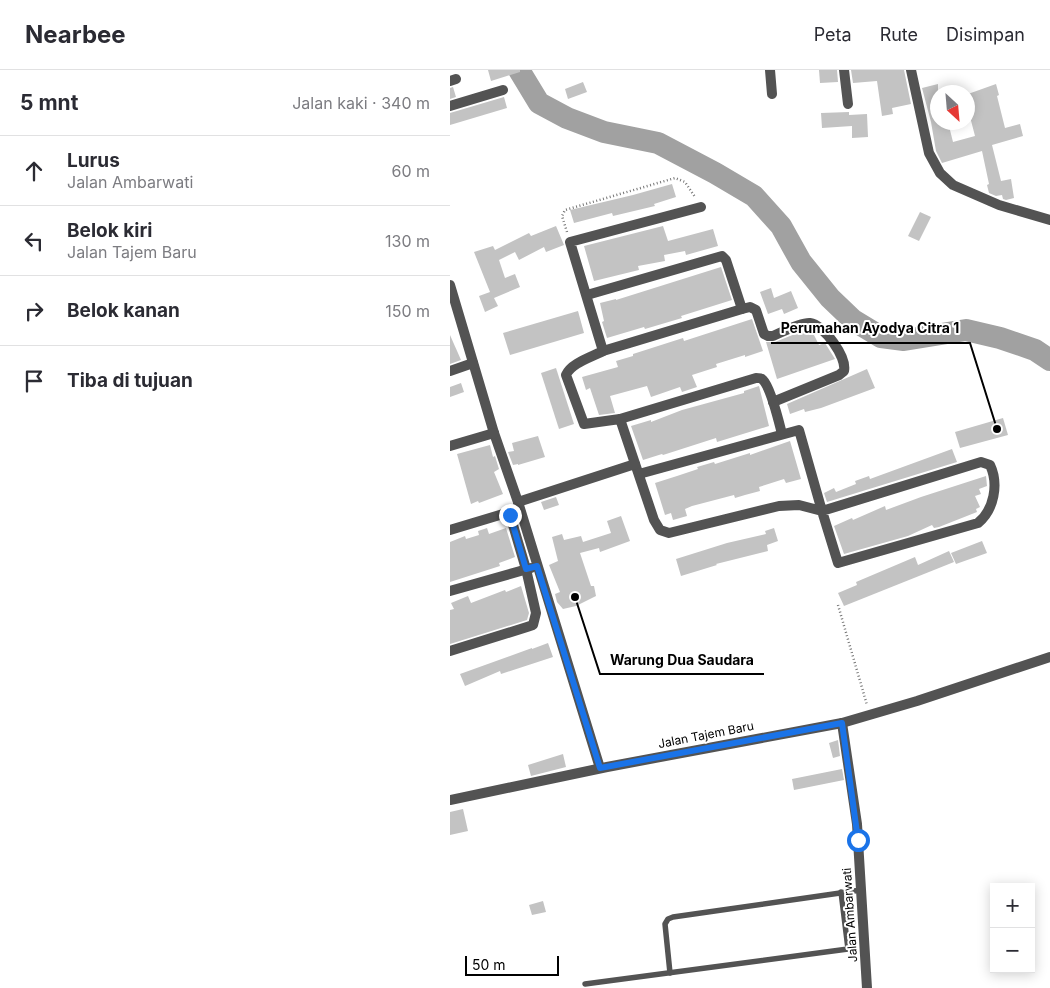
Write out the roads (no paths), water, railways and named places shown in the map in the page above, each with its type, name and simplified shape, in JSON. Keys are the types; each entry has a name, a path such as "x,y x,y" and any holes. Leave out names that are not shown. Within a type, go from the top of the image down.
{"street":[{"path":"770,70 772,94"},
{"path":"844,70 848,104"},
{"path":"911,70 929,153 940,173 953,185 999,205 1050,220"},
{"path":"450,106 503,90"},
{"path":"603,351 570,242 701,207"},
{"path":"587,295 722,256 726,260 742,309"},
{"path":"450,285 494,433 518,502 600,768"},
{"path":"773,402 839,375 845,366 842,355 830,338 814,324 807,323 768,336 764,334 756,310 750,307 603,351 573,367 566,375 584,424 620,420 756,378 762,378 773,402 782,434"},
{"path":"450,371 473,364"},
{"path":"518,502 637,469 799,430 822,511 838,563 978,523 985,517 990,507 995,487 994,474 990,465 981,462 822,511 799,505 779,506 666,533 656,525 637,469 620,420"},
{"path":"450,446 494,433"},
{"path":"450,530 503,514 510,515 526,569 536,613 533,625 450,651"},
{"path":"450,592 537,566"},
{"name":"Jalan Tajem Baru","path":"450,800 600,768 842,723 870,716 1050,657"},
{"name":"Jalan Ambarwati","path":"842,723 857,824 868,988"}],"lane":[{"path":"670,973 665,924 668,919 861,890"},
{"path":"585,984 848,949 841,892"}],"waterway":[{"path":"519,70 539,103 567,118 604,132 658,143 754,196 781,226 801,262 830,298 853,320 881,337 904,340 966,330 1000,338 1035,350 1050,360"}],"place":[{"name":"Perumahan Ayodya Citra 1","path":"997,429"},
{"name":"Warung Dua Saudara","path":"575,597"}]}
